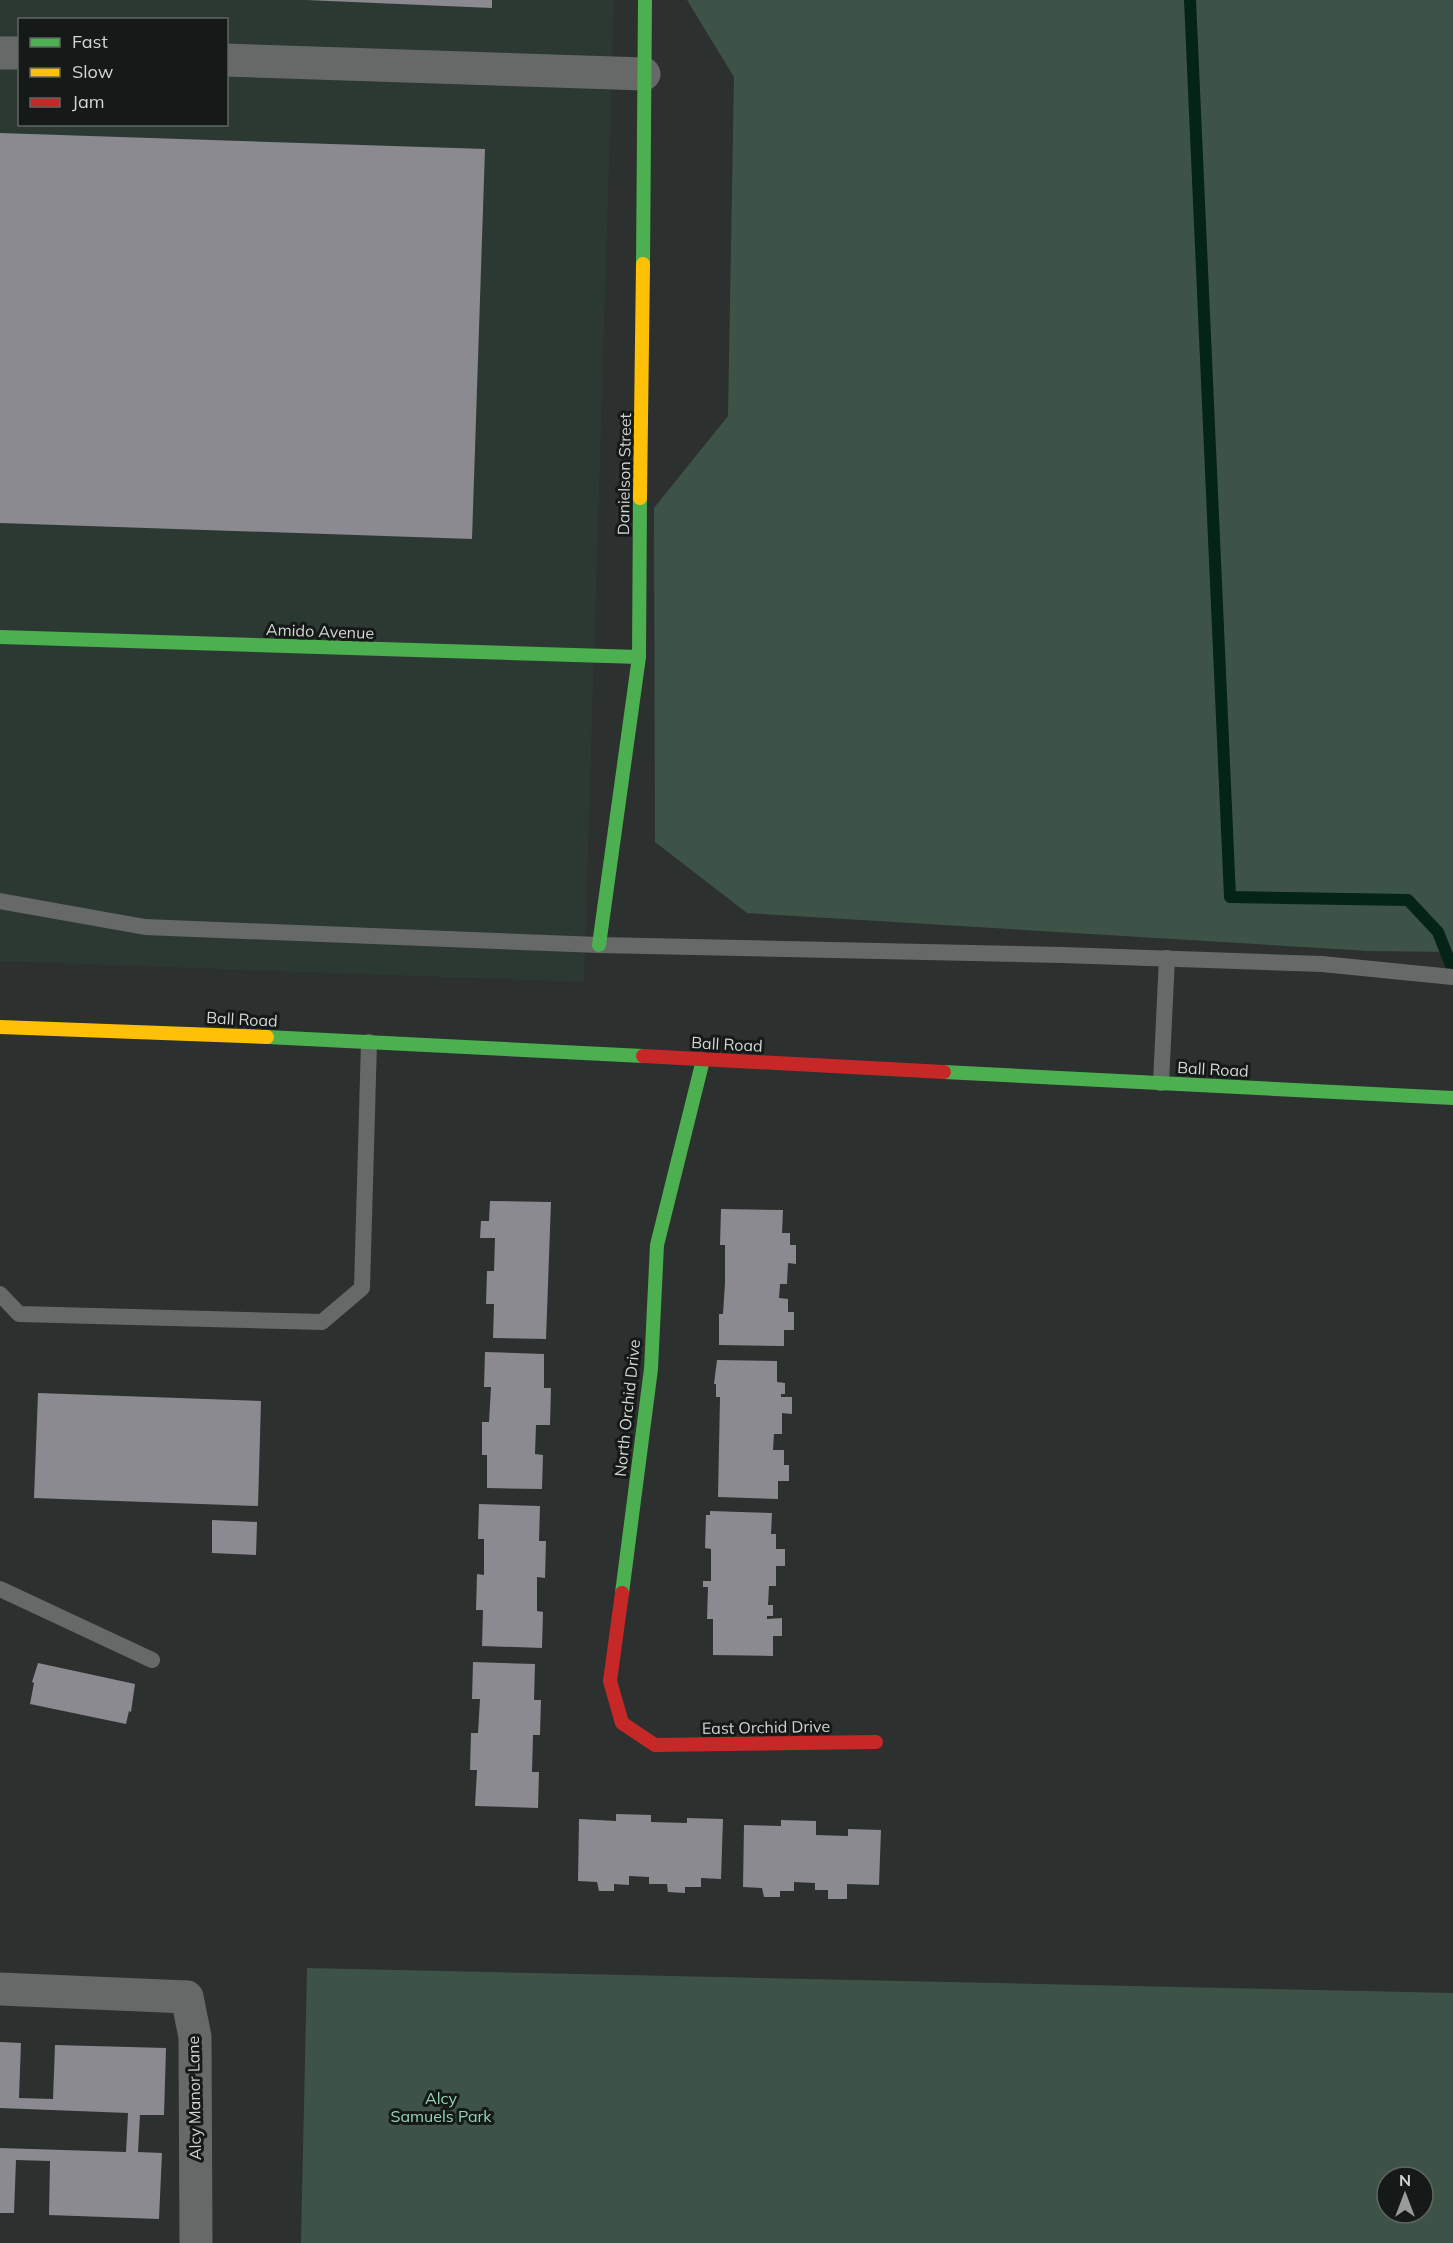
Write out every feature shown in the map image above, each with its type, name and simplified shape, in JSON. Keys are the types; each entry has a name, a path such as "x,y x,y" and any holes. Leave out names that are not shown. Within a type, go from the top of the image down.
{"street":[{"name":"Danielson Street","path":"599,945 639,657 645,0"},
{"path":"0,53 18,53"},
{"path":"228,60 644,74"},
{"name":"Amido Avenue","path":"0,637 639,657"},
{"name":"Ball Road","path":"0,1027 133,1030 1453,1098"},
{"name":"North Orchid Drive","path":"655,1746 622,1723 610,1681 651,1369 657,1245 703,1060"},
{"name":"East Orchid Drive","path":"655,1746 876,1742"},
{"name":"Alcy Manor Lane","path":"0,1989 187,1997 195,2037 196,2243"}],"lane":[{"path":"0,901 145,927 599,945 1167,958 1322,964 1445,976"},
{"path":"1161,1083 1167,958"},
{"path":"0,1294 19,1314 322,1322 362,1288 369,1042"},
{"path":"0,1589 152,1660"}],"shaded area":[{"path":"0,0 614,0 584,982 0,961"}],"green space":[{"path":"687,0 1453,0 1453,952 1369,951 747,913 655,842 654,508 728,416 734,77"},
{"name":"Alcy Samuels Park","path":"307,1968 1453,1993 1453,2243 301,2243"}],"building":[{"path":"306,0 492,0 492,8"},
{"path":"0,133 485,149 472,539 0,523"},
{"path":"490,1201 551,1202 546,1339 493,1338 494,1304 486,1304 487,1271 494,1271 495,1238 480,1238 481,1221 489,1221"},
{"path":"721,1209 783,1210 782,1233 790,1233 790,1245 796,1245 796,1264 788,1263 787,1284 780,1284 779,1298 788,1299 788,1312 794,1312 794,1330 784,1330 784,1346 719,1345 719,1314 723,1314 725,1283 725,1245 720,1245"},
{"path":"485,1352 544,1354 544,1388 551,1388 550,1425 536,1425 535,1454 543,1455 542,1489 487,1488 487,1455 482,1455 482,1422 489,1422 491,1387 484,1387"},
{"path":"717,1360 777,1361 777,1382 785,1383 785,1394 781,1394 781,1397 792,1397 792,1414 782,1413 782,1434 774,1434 773,1450 784,1450 784,1465 789,1465 789,1481 778,1481 778,1499 718,1497 720,1397 716,1397 716,1384 714,1384"},
{"path":"38,1393 261,1401 258,1506 34,1498"},
{"path":"479,1504 540,1506 539,1541 546,1541 545,1578 537,1577 537,1611 543,1612 542,1648 482,1646 483,1610 476,1610 477,1574 484,1575 484,1539 478,1539"},
{"path":"710,1511 772,1513 771,1534 776,1534 776,1549 785,1549 785,1566 776,1566 776,1586 769,1586 768,1605 773,1605 773,1616 767,1616 767,1619 782,1618 782,1636 773,1636 773,1656 713,1655 713,1619 707,1619 708,1587 703,1587 703,1581 711,1581 711,1549 705,1548 706,1515 710,1515"},
{"path":"212,1520 257,1522 256,1555 212,1553"},
{"path":"473,1662 535,1664 534,1700 541,1700 540,1735 533,1735 532,1772 539,1772 538,1808 475,1806 477,1770 470,1770 471,1733 478,1733 480,1699 472,1699"},
{"path":"38,1663 135,1684 131,1712 129,1711 126,1724 30,1704 34,1683 32,1682"},
{"path":"616,1814 651,1815 651,1822 687,1823 687,1818 723,1819 721,1879 701,1878 701,1887 685,1887 685,1893 668,1892 667,1884 649,1884 649,1877 629,1876 629,1885 614,1884 614,1891 599,1891 597,1882 578,1881 579,1819 616,1821"},
{"path":"781,1820 816,1821 816,1835 848,1836 848,1829 881,1830 879,1885 847,1884 847,1899 828,1899 828,1890 815,1890 815,1883 794,1882 794,1891 780,1891 780,1897 764,1897 762,1888 743,1887 744,1825 781,1826"},
{"path":"0,2042 21,2043 19,2098 53,2099 55,2045 166,2048 164,2115 140,2115 138,2152 162,2153 159,2219 49,2215 50,2161 16,2160 14,2213 0,2213 0,2148 126,2152 128,2113 0,2108"}],"waterway":[{"path":"1190,0 1230,897 1408,900 1438,932 1453,970"}],"traffic: fast":[{"path":"643,264 645,0"},
{"path":"599,945 639,657 640,498"},
{"path":"0,637 639,657"},
{"path":"267,1037 643,1056"},
{"path":"622,1593 651,1369 657,1245 703,1060"},
{"path":"944,1072 1453,1098"}],"traffic: slow":[{"path":"640,498 643,264"},
{"path":"0,1027 267,1037"}],"traffic: jam":[{"path":"643,1056 944,1072"},
{"path":"622,1593 610,1681 622,1723 655,1745 876,1742"}]}
